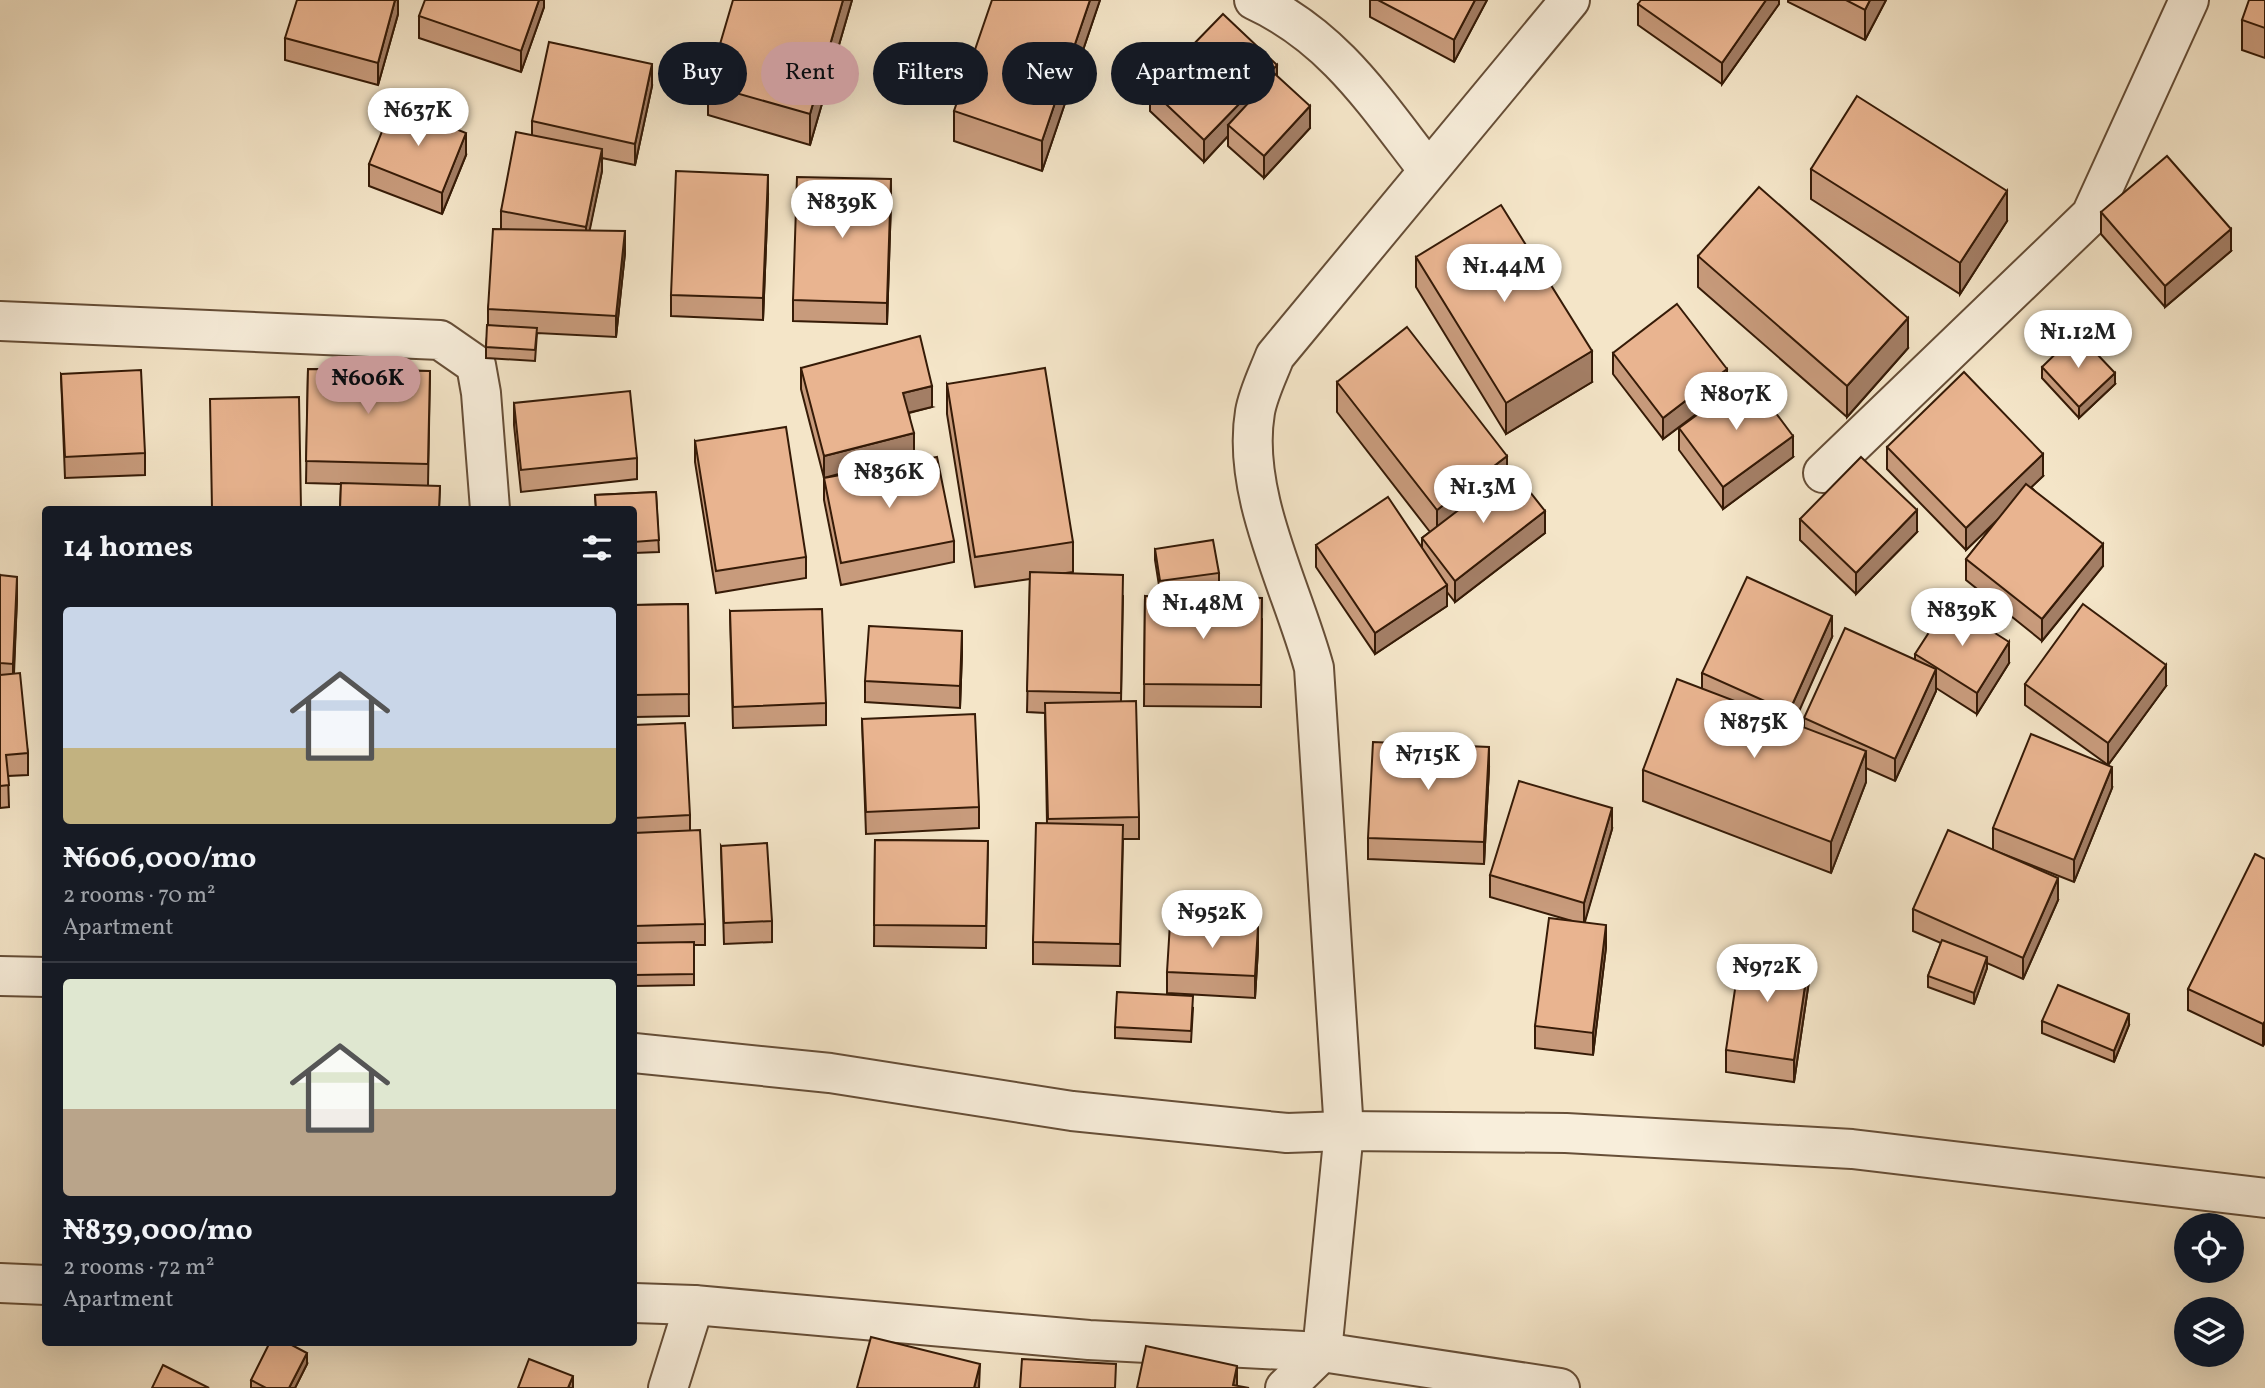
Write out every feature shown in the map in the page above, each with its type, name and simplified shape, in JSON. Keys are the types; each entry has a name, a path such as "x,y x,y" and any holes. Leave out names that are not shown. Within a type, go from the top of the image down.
{"street":[{"path":"1254,0 1287,15 1340,58 1428,170"},
{"path":"1285,1388 1322,1352 1344,1131 1314,668 1302,623 1273,545 1253,461 1255,411 1275,356 1570,0"},
{"path":"1823,473 2091,215 2189,0"},
{"path":"0,320 440,340 476,365 481,393 490,506"},
{"path":"0,976 42,976"},
{"path":"637,1053 830,1073 1072,1111 1287,1133 1566,1133 1852,1149 2265,1198"},
{"path":"0,1283 42,1285"},
{"path":"637,1303 694,1305 1089,1340 1322,1352 1560,1388"},
{"path":"668,1388 694,1305"}],"building":[{"path":"297,0 395,0 378,63 285,38"},
{"path":"425,0 539,0 521,51 419,16"},
{"path":"733,0 843,0 831,42 761,42 761,100 747,96 747,42 721,42"},
{"path":"992,0 1090,0 1076,42 1002,42 1002,105 1054,105 1042,141 954,111 956,105 988,105 988,42 978,42"},
{"path":"1378,0 1475,0 1454,40"},
{"path":"1641,0 1766,0 1722,63 1638,4"},
{"path":"1846,0 1870,0 1865,10"},
{"path":"2249,0 2265,0 2265,28 2242,20"},
{"path":"1223,14 1253,42 1196,42"},
{"path":"549,42 652,64 635,144 532,121"},
{"path":"1275,74 1310,106 1264,156 1228,125 1246,105 1275,105"},
{"path":"1857,96 2007,191 1960,263 1811,169"},
{"path":"393,104 466,133 442,193 369,164"},
{"path":"778,105 813,105 810,114"},
{"path":"1167,105 1238,105 1204,140"},
{"path":"516,132 602,149 586,227 501,211"},
{"path":"2167,156 2231,229 2165,286 2101,212"},
{"path":"676,171 768,175 763,298 671,295"},
{"path":"797,177 891,179 887,303 793,300"},
{"path":"1759,187 1908,318 1847,386 1698,256"},
{"path":"1501,205 1592,351 1506,403 1416,257"},
{"path":"493,229 625,231 616,316 488,309"},
{"path":"1677,304 1727,369 1663,418 1613,353"},
{"path":"487,325 537,328 535,350 486,347"},
{"path":"1407,327 1507,456 1437,510 1337,382"},
{"path":"2077,333 2115,373 2079,407 2042,367"},
{"path":"920,336 932,386 903,393 914,433 824,456 801,368"},
{"path":"1045,368 1073,542 975,557 947,384"},
{"path":"308,369 430,371 428,464 306,461"},
{"path":"141,370 145,453 65,457 61,374"},
{"path":"1964,372 2043,454 1966,528 1887,447"},
{"path":"1749,377 1793,436 1723,487 1679,428"},
{"path":"630,391 637,458 521,470 514,403"},
{"path":"299,397 301,506 212,506 210,399"},
{"path":"786,427 806,557 716,571 695,441"},
{"path":"937,457 954,541 841,563 824,478"},
{"path":"1861,457 1917,510 1856,573 1800,519"},
{"path":"1512,469 1545,511 1455,581 1422,538"},
{"path":"341,483 440,486 439,506 340,506"},
{"path":"2026,484 2103,544 2042,619 1966,559"},
{"path":"656,492 659,540 637,542 637,506 596,506 595,495"},
{"path":"1388,497 1447,585 1375,633 1316,545"},
{"path":"1213,540 1219,573 1160,581 1155,549"},
{"path":"1030,572 1123,575 1121,693 1027,691"},
{"path":"0,575 17,577 13,664 0,663"},
{"path":"1747,577 1832,616 1789,712 1702,673"},
{"path":"1145,596 1262,598 1261,685 1144,684"},
{"path":"1948,603 2009,642 1977,693 1915,654"},
{"path":"688,604 689,694 637,695 637,605"},
{"path":"2083,604 2166,665 2108,743 2025,684"},
{"path":"822,609 826,703 733,707 730,611"},
{"path":"869,626 962,631 960,686 865,681"},
{"path":"1845,628 1936,669 1895,759 1804,718"},
{"path":"20,673 28,753 6,755 9,785 0,786 0,675"},
{"path":"1677,679 1866,751 1831,842 1643,770"},
{"path":"1136,701 1139,817 1048,819 1045,703"},
{"path":"975,714 979,807 866,812 862,719"},
{"path":"685,723 690,815 637,818 637,725"},
{"path":"2031,734 2112,767 2074,860 1993,828"},
{"path":"1373,742 1489,747 1484,842 1368,838"},
{"path":"1519,781 1612,808 1584,903 1490,875"},
{"path":"1036,823 1123,825 1120,944 1033,942"},
{"path":"700,830 705,924 637,926 637,833"},
{"path":"1948,830 2058,878 2023,958 1913,909"},
{"path":"875,840 988,841 986,926 874,925"},
{"path":"767,843 772,921 724,923 721,846"},
{"path":"2255,854 2265,859 2263,1024 2188,989"},
{"path":"1549,918 1606,925 1593,1033 1535,1026"},
{"path":"1170,923 1258,927 1255,976 1167,972"},
{"path":"1942,940 1987,957 1974,993 1928,976"},
{"path":"694,942 694,974 637,975 637,943"},
{"path":"1741,949 1809,959 1794,1060 1726,1050"},
{"path":"2058,985 2129,1014 2114,1051 2042,1021"},
{"path":"1117,992 1193,996 1191,1031 1115,1027"},
{"path":"871,1337 980,1364 974,1388 857,1388"},
{"path":"268,1346 294,1346 307,1353 289,1388 266,1388 251,1380"},
{"path":"1146,1346 1237,1366 1233,1385 1249,1388 1137,1388"},
{"path":"529,1359 573,1376 568,1388 518,1388"},
{"path":"1022,1359 1116,1364 1115,1388 1020,1388"},
{"path":"163,1365 209,1388 152,1388"}]}
